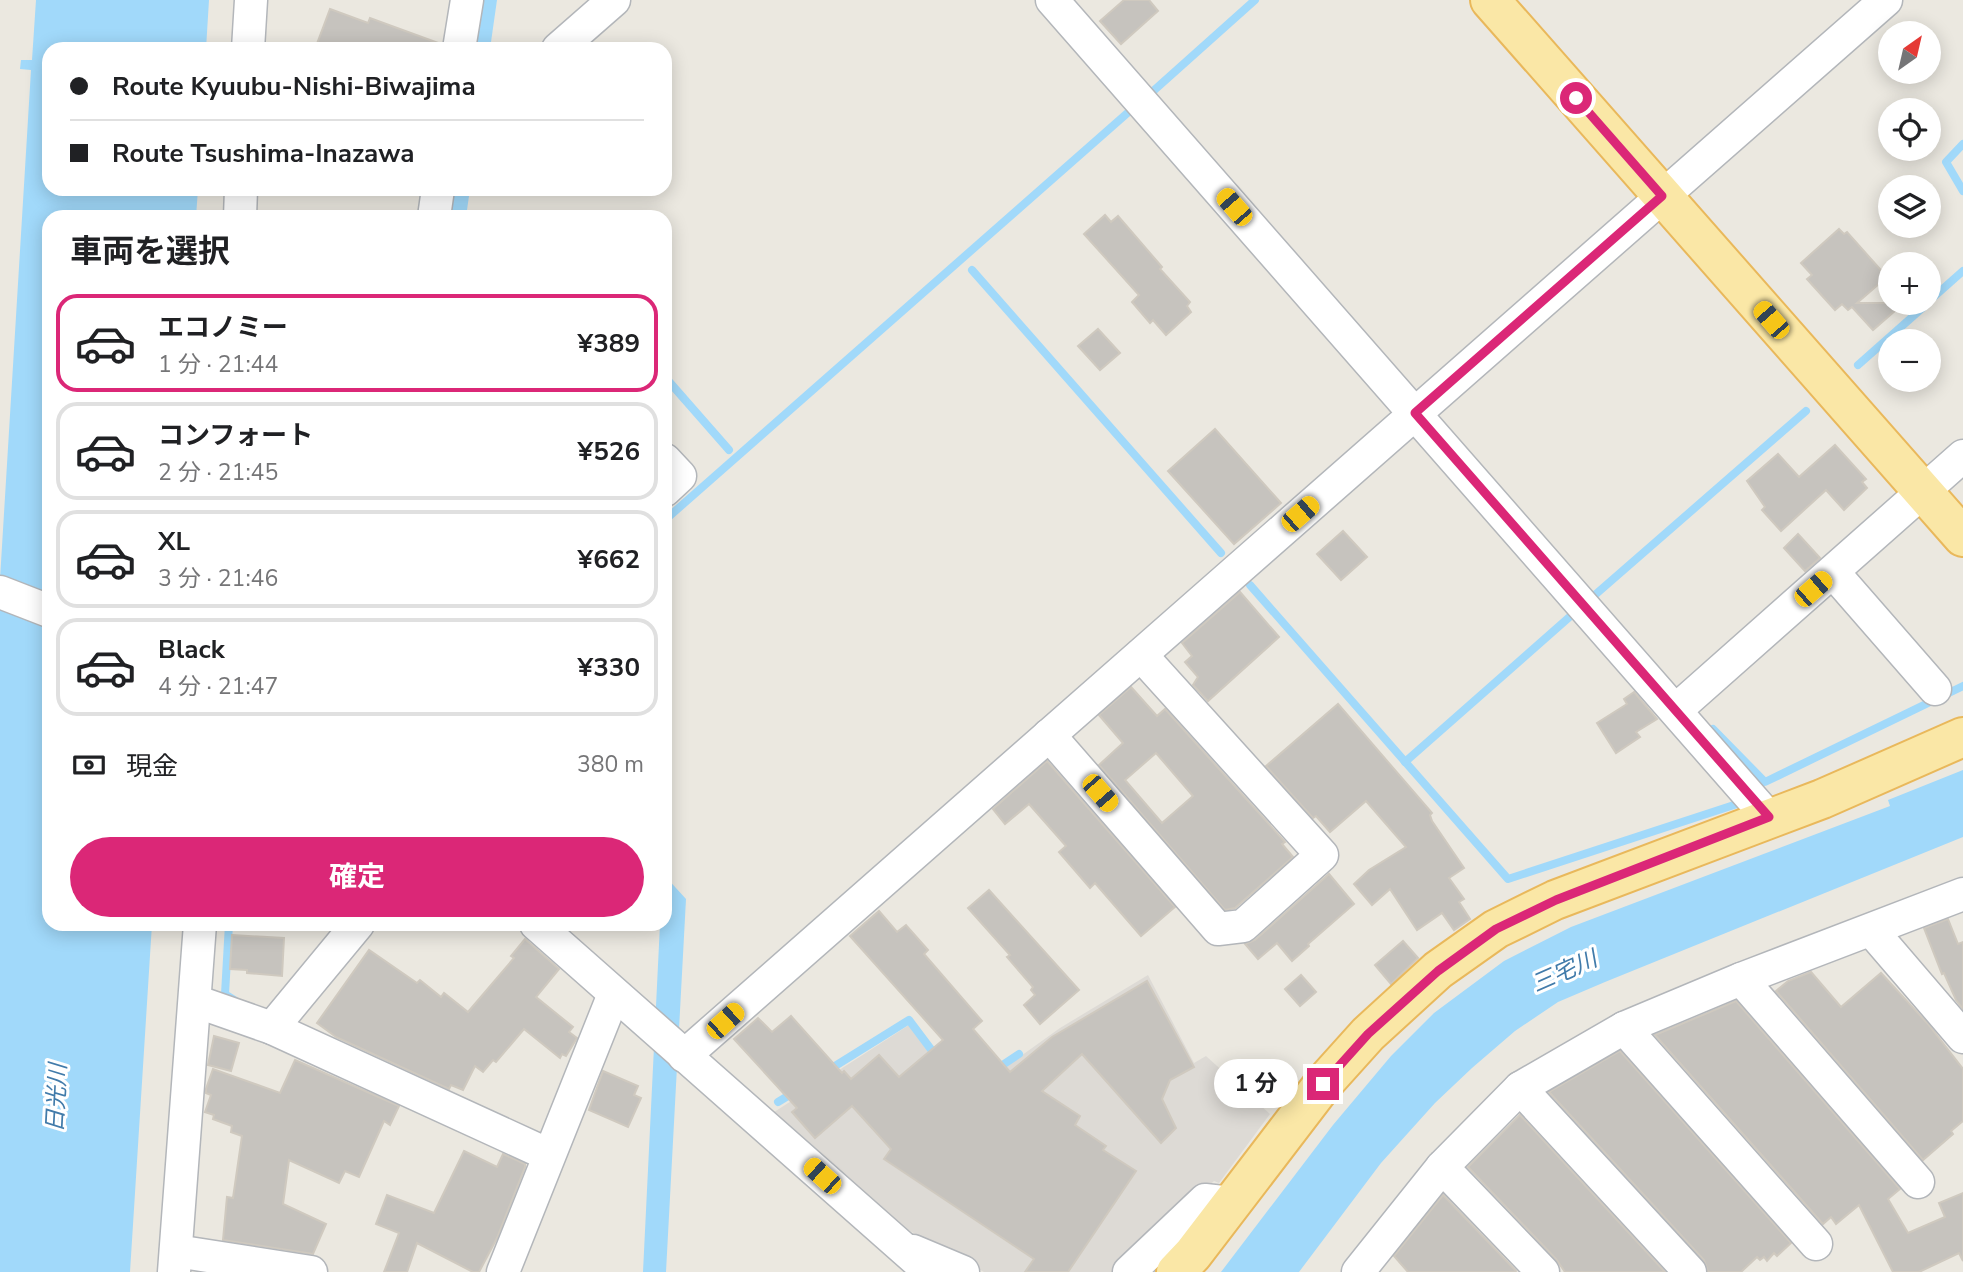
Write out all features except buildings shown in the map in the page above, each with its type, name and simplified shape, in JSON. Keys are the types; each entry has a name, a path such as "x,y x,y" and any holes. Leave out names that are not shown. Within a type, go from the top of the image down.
{"main road":[{"path":"1490,0 1963,537"},
{"path":"1176,1272 1193,1254 1323,1084 1368,1034 1438,971 1487,936 1556,900 1822,799 1963,737"}],"street":[{"path":"248,42 251,0"},
{"path":"460,42 467,0"},
{"path":"566,42 614,0"},
{"path":"1052,0 1769,817"},
{"path":"682,1054 1141,655 1886,0"},
{"path":"1676,710 1963,456"},
{"path":"672,467 680,476 672,483"},
{"path":"1833,572 1935,689"},
{"path":"0,592 42,608"},
{"path":"1049,735 1218,929 1243,926 1322,856 1141,655"},
{"path":"1368,1268 1441,1167 1520,1088 1624,1028 1741,979 1963,894"},
{"path":"200,931 175,1262 311,1272"},
{"path":"272,1028 352,931"},
{"path":"544,931 930,1272"},
{"path":"1872,931 1963,1037"},
{"path":"1741,979 1918,1182"},
{"path":"503,1272 614,994"},
{"path":"195,1001 272,1028 549,1155"},
{"path":"1624,1028 1816,1244"},
{"path":"1520,1088 1690,1272"},
{"path":"1441,1167 1543,1272"},
{"path":"1129,1272 1205,1200 1232,1203"},
{"path":"900,1245 963,1272"}],"shaded area":[{"path":"1148,975 1194,1063 1206,1056 1270,1114 1219,1183 1214,1181 1117,1272 984,1272 883,1216 768,1116 909,1025 962,1098 1060,1028"}],"water":[{"name":"日光川","path":"36,0 209,0 206,42 42,42 42,196 198,196 196,210 42,210 42,931 152,931 130,1272 0,1272 0,579 31,70 20,69 21,60 32,60"},
{"path":"477,0 497,0 491,42 471,42"},
{"path":"448,196 469,196 467,210 447,210"},
{"name":"三宅川","path":"1963,770 1963,837 1558,1002 1515,1031 1435,1103 1381,1163 1299,1272 1221,1272 1333,1125 1391,1056 1434,1013 1504,961 1571,927 1890,806 1888,800"},
{"path":"672,884 686,899 666,1272 643,1272 660,931 672,931"}],"waterway":[{"path":"1151,93 1255,0"},
{"path":"672,514 1132,109"},
{"path":"1963,144 1946,162 1963,191"},
{"path":"972,270 1221,553"},
{"path":"1941,290 1963,271"},
{"path":"1858,365 1914,315"},
{"path":"672,385 729,450"},
{"path":"1596,594 1806,411"},
{"path":"1250,585 1508,879 1737,804"},
{"path":"1405,762 1574,613"},
{"path":"1713,729 1765,782 1963,686"},
{"path":"229,931 225,994 236,1001"},
{"path":"827,1071 909,1020 936,1056"},
{"path":"995,1070 1019,1054"},
{"path":"778,1102 796,1091"}],"route":[{"path":"1323,1084 1368,1034 1438,971 1496,929 1556,900 1769,817 1415,413 1662,196 1576,98"}]}
